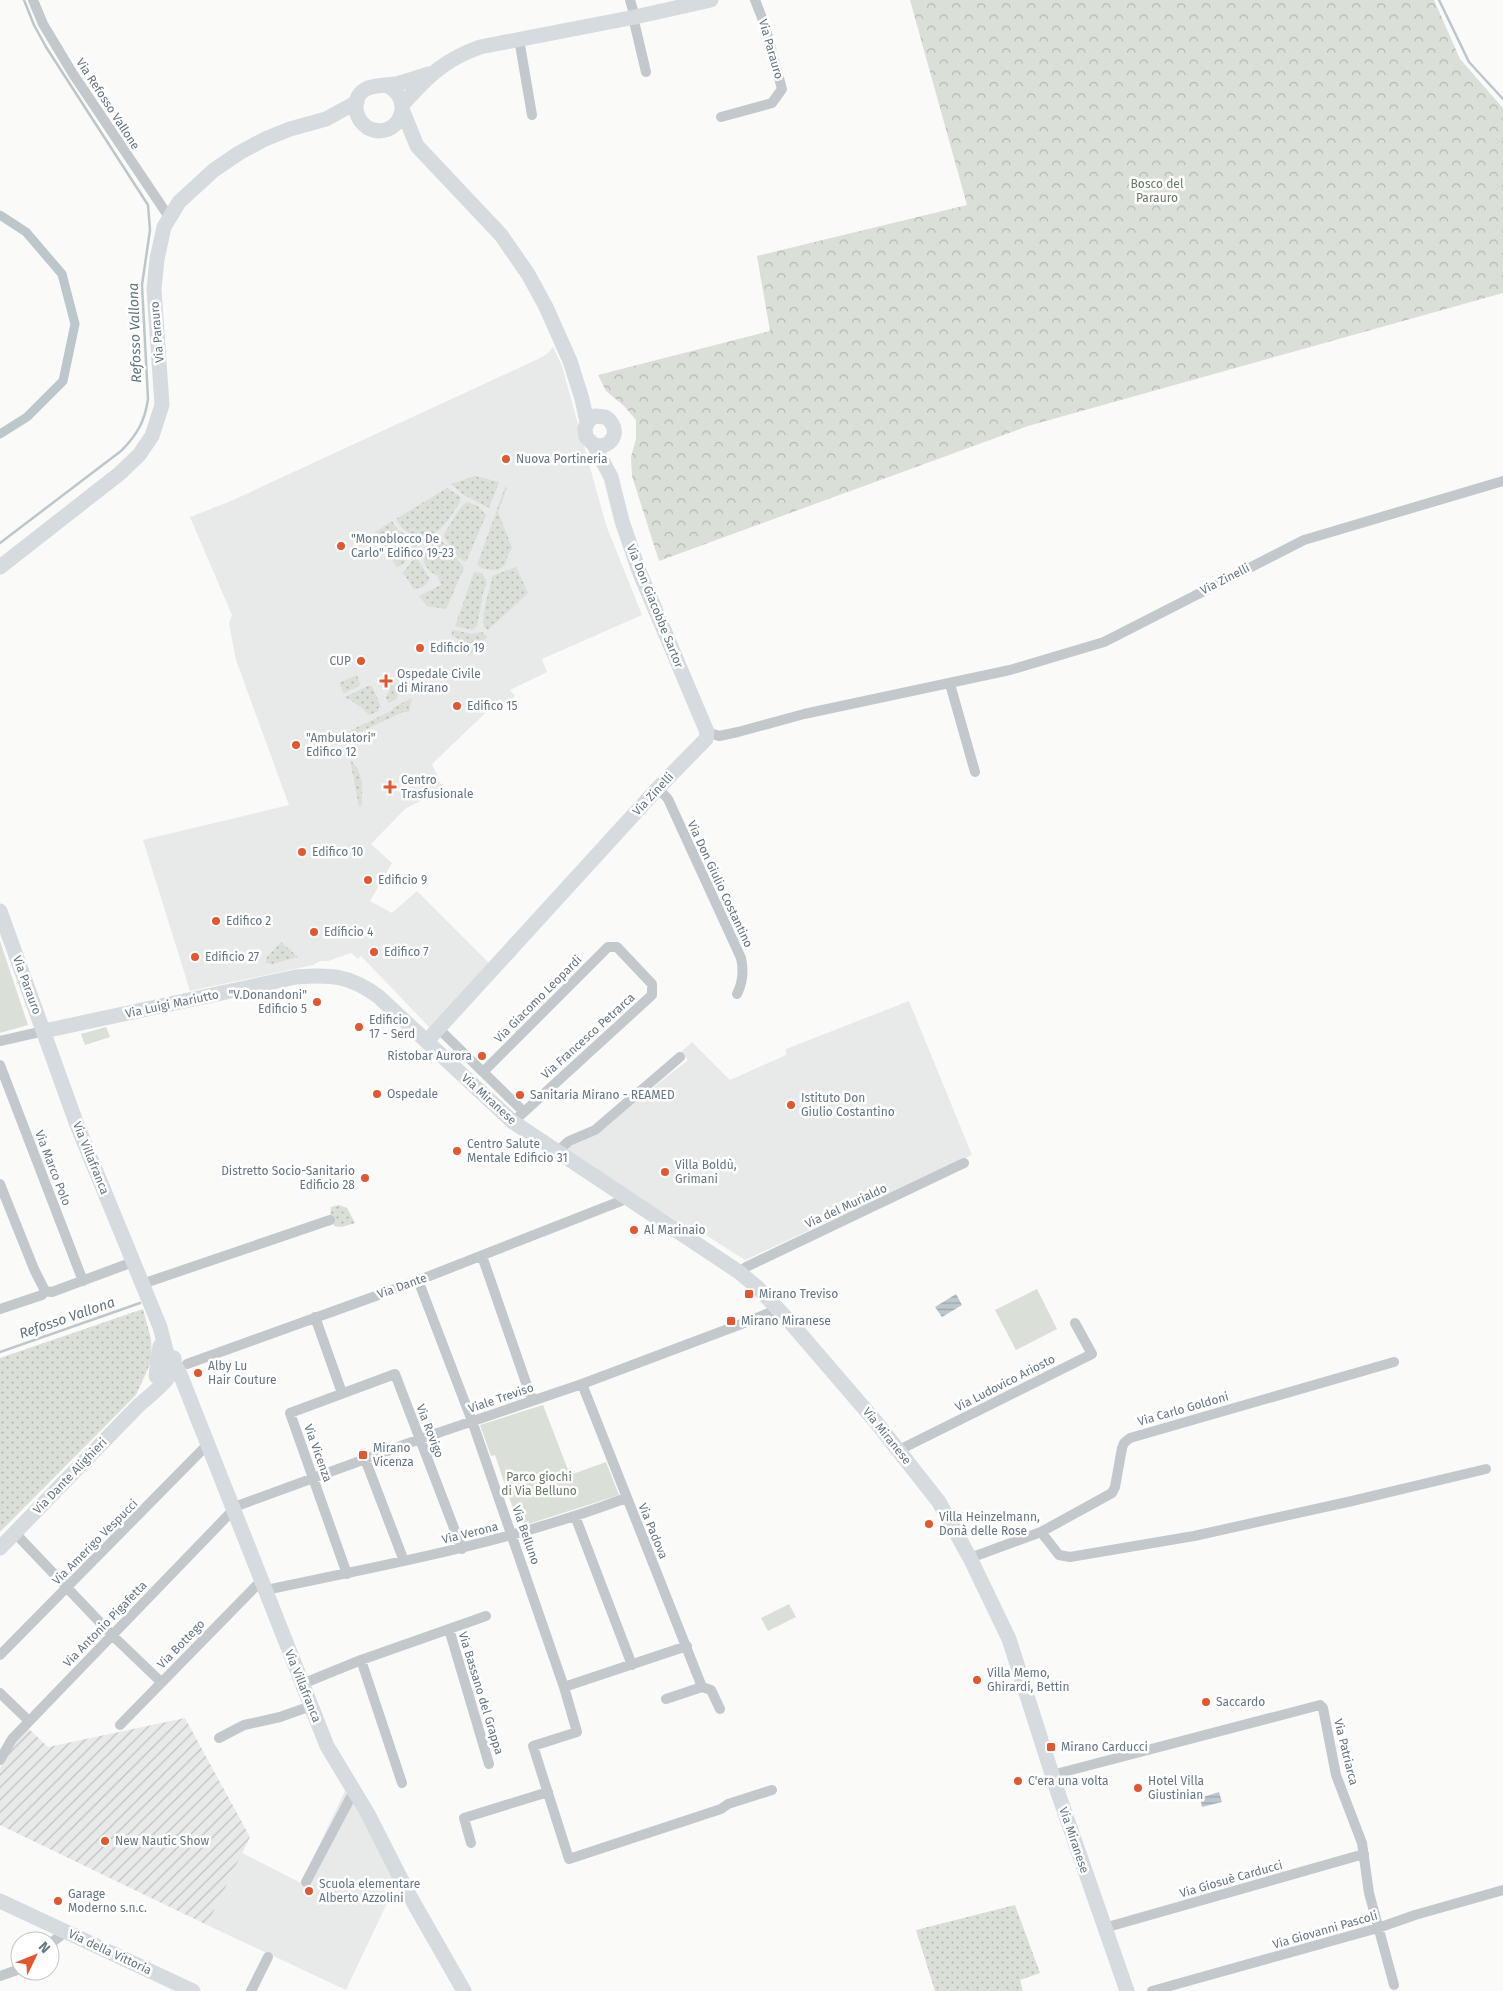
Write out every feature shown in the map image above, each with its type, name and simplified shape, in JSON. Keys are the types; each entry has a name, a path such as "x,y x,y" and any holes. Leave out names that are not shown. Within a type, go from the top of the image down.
{"main road":[{"path":"384,130 395,125 399,120 402,107 431,74 462,54 480,46 634,17 675,4 711,0"},
{"name":"Via Parauro","path":"0,567 119,474 139,455 152,436 162,406 154,289 157,259 164,227 178,202 214,170 239,153 265,139 290,129 326,119 357,102 363,91 374,85 386,85 431,74"},
{"path":"386,85 396,92 402,107"},
{"path":"357,102 356,108 360,121"},
{"name":"Via Don Giacobbe Sartor","path":"402,107 417,146"},
{"name":"Via Parauro","path":"326,119 360,121 371,129 384,130"},
{"name":"Via Don Giacobbe Sartor","path":"384,130 417,146 501,235 528,274 546,307 570,362 590,398 615,429 610,477"},
{"name":"Via Don Giacobbe Sartor","path":"570,362 587,422 585,428 586,436 594,445 610,477 622,521 639,571 707,732"},
{"path":"587,422 595,416 608,418"},
{"path":"594,445 602,446 613,438"},
{"name":"Via Zinelli","path":"427,1041 658,788 706,739 707,732"},
{"name":"Via Parauro","path":"0,910 44,1031"},
{"name":"Via Luigi Mariutto","path":"44,1031 296,978 331,976 345,978 367,988 427,1041"},
{"name":"Via Villafranca","path":"44,1031 77,1125 160,1327 181,1365 180,1374 207,1445 302,1684 335,1761 380,1835 408,1893 464,1991"},
{"name":"Via Miranese","path":"427,1041 557,1152 739,1272 776,1306 832,1370 899,1450 939,1502 970,1558 1009,1639 1052,1775 1127,1991"},
{"name":"Via Villafranca","path":"156,1376 160,1352 160,1327"},
{"path":"156,1376 168,1367 181,1365"},
{"name":"Via Dante Alighieri","path":"0,1548 139,1405 181,1365"},
{"name":"Via Dante Alighieri","path":"139,1405 152,1386 156,1376"},
{"name":"Via della Vittoria","path":"0,1901 193,1991"}],"street":[{"name":"Via Refosso Vallone","path":"33,0 43,24 73,74 169,217"},
{"path":"630,0 646,72"},
{"name":"Via Parauro","path":"721,117 772,103 782,89 764,23 755,0"},
{"path":"519,39 532,115"},
{"name":"Via Zinelli","path":"707,732 719,736 804,714 950,684 1010,670 1104,642 1304,540 1503,481"},
{"path":"950,684 975,772"},
{"name":"Via Don Giulio Costantino","path":"658,788 668,799 741,958 743,966 742,985 737,994"},
{"name":"Via Giacomo Leopardi","path":"483,1072 608,947 612,946"},
{"name":"Via Francesco Petrarca","path":"518,1117 652,995 652,984 617,947 612,946"},
{"name":"Via Miranese","path":"439,1029 483,1072 518,1117"},
{"path":"0,1041 44,1031"},
{"path":"557,1152 569,1141 595,1130 680,1057"},
{"name":"Via Marco Polo","path":"0,1065 83,1281"},
{"name":"Via del Murialdo","path":"739,1272 964,1163"},
{"path":"0,1184 34,1269 45,1291"},
{"name":"Via Dante","path":"181,1365 482,1256 620,1202 624,1196"},
{"path":"142,1284 330,1220"},
{"path":"482,1256 532,1400"},
{"path":"0,1309 42,1294 45,1291 52,1292 133,1262"},
{"name":"Via Belluno","path":"418,1280 513,1535 564,1687 577,1732 533,1746 569,1859 721,1809 728,1804 772,1790"},
{"name":"Viale Treviso","path":"233,1509 314,1477 420,1439 582,1384 752,1320 771,1312 776,1306"},
{"path":"315,1318 342,1393"},
{"name":"Via Ludovico Ariosto","path":"899,1450 1092,1354 1075,1323"},
{"name":"Via Carlo Goldoni","path":"970,1558 1041,1532 1112,1493 1122,1448 1124,1443 1130,1438 1394,1362"},
{"name":"Via Rovigo","path":"342,1393 395,1374 462,1549"},
{"name":"Via Padova","path":"582,1384 702,1687 711,1690 720,1709"},
{"name":"Via Vicenza","path":"342,1393 290,1412 347,1574"},
{"name":"Via Amerigo Vespucci","path":"0,1655 207,1445"},
{"path":"365,1459 404,1561"},
{"path":"1041,1532 1059,1554 1066,1557 1194,1536 1486,1469"},
{"name":"Via Verona","path":"263,1586 347,1574 462,1549 576,1516 626,1498"},
{"name":"Via Antonio Pigafetta","path":"0,1760 12,1739 28,1721 233,1509"},
{"path":"576,1516 632,1665"},
{"path":"15,1533 161,1682"},
{"name":"Via Bottego","path":"120,1725 256,1586 263,1586"},
{"name":"Via Bassano del Grappa","path":"302,1684 361,1660 486,1616"},
{"name":"Via Bassano del Grappa","path":"449,1630 489,1764"},
{"path":"564,1687 687,1646"},
{"path":"361,1660 402,1783"},
{"path":"666,1699 702,1687"},
{"path":"0,1693 28,1721"},
{"name":"Via Patriarca","path":"1052,1775 1320,1705 1336,1775 1356,1825 1364,1854 1369,1893 1394,1985"},
{"path":"219,1738 244,1724 280,1717 311,1706"},
{"path":"306,1882 354,1791"},
{"path":"470,1843 464,1818 548,1792"},
{"name":"Via Giosuè Carducci","path":"1104,1928 1364,1854"},
{"name":"Via Giovanni Pascoli","path":"1152,1991 1378,1928 1415,1915 1503,1890"},
{"path":"60,1936 63,1930"},
{"path":"251,1991 268,1957"}],"shaded area":[{"name":"Ospedale Civile di Mirano","path":"553,347 562,366 606,525 642,615 542,659 547,672 510,690 515,696 507,705 500,699 432,764 443,789 405,809 371,844 392,863 370,901 392,913 417,891 490,964 430,1028 361,956 358,959 351,953 328,961 320,961 313,965 190,991 143,840 289,805 236,660 229,624 232,615 190,517 231,501 538,359 547,354"},
{"name":"Istituto Don Giulio Costantino","path":"909,1001 972,1155 745,1260 698,1230 693,1232 568,1151 569,1145 598,1131 688,1060 681,1052 692,1042 730,1080 786,1055 786,1049"},
{"path":"956,1294 962,1305 942,1317 935,1307"},
{"path":"185,1718 250,1837 207,1925 0,1825 0,1768 14,1742 28,1728 48,1747"},
{"name":"Scuola elementare Alberto Azzolini","path":"345,1791 368,1828 396,1884 346,1990 207,1925 242,1853 301,1883"},
{"path":"1219,1792 1222,1802 1202,1807 1200,1798"}],"green space":[{"name":"Bosco del Parauro","path":"910,0 1434,0 1460,59 1503,108 1503,293 1028,426 659,561 632,476 631,457 636,439 636,420 624,406 606,391 598,375 770,331 757,256 967,205"},
{"path":"475,476 499,482 489,508 464,495 451,484"},
{"path":"505,487 507,488 498,512 512,548 504,566 492,570 477,565"},
{"path":"447,488 461,497 460,502 443,526 431,535 424,537 413,535 404,530 396,519"},
{"path":"467,502 478,506 486,515 466,562 459,558 444,537 444,534 461,507"},
{"path":"392,521 398,530 414,540 418,545 403,564 397,567 374,533"},
{"path":"439,540 447,545 464,568 446,609 427,606 419,596 441,585 438,576 427,568 423,557 427,546"},
{"path":"414,558 418,560 430,579 423,587 414,589 403,573"},
{"path":"516,567 528,593 488,630 484,627 483,620 492,576"},
{"path":"474,572 482,573 487,581 477,626 473,630 455,626"},
{"path":"453,630 472,634 482,632 487,637 468,656 459,639 451,635"},
{"path":"357,675 359,686 344,693 339,683"},
{"path":"402,683 396,699 389,703 386,698 391,684"},
{"path":"368,686 372,686 381,707 378,708 379,711 369,715 361,707 345,697"},
{"path":"412,698 409,712 403,712 341,741 339,736 393,710 392,708"},
{"path":"350,760 358,770 362,781 361,806 359,806"},
{"path":"0,941 28,1025 0,1033"},
{"path":"281,942 298,957 272,964 266,963 267,957"},
{"path":"106,1027 110,1037 85,1045 81,1034"},
{"path":"339,1205 347,1208 355,1223 342,1227 334,1226 330,1216 331,1207"},
{"path":"1037,1289 1057,1329 1016,1350 995,1310"},
{"path":"143,1309 151,1339 152,1360 136,1395 0,1532 0,1358"},
{"name":"Parco giochi di Via Belluno","path":"543,1405 570,1475 606,1462 619,1495 519,1527 495,1455 491,1456 480,1425"},
{"path":"789,1604 796,1617 768,1631 761,1618"},
{"path":"1015,1905 1040,1973 1020,1980 1023,1991 935,1991 916,1930"}],"waterway":[{"name":"Refosso Vallona","path":"0,543 121,451 132,439 139,427 145,414 148,399 142,285 150,230 148,205 46,47 34,25 24,0"},
{"path":"1439,0 1469,62 1503,99"},
{"path":"0,215 26,232 62,274 75,324 63,381 27,417 0,434"},
{"name":"Refosso Vallona","path":"0,1352 140,1303"}],"place":[{"name":"Nuova Portineria","path":"506,459"},
{"name":"\"Monoblocco De Carlo\" Edifico 19-23","path":"341,546"},
{"name":"Edificio 19","path":"420,648"},
{"name":"CUP","path":"361,661"},
{"name":"Ospedale Civile di Mirano","path":"386,681"},
{"name":"Edifico 15","path":"457,706"},
{"name":"\"Ambulatori\" Edifico 12","path":"296,745"},
{"name":"Centro Trasfusionale","path":"390,787"},
{"name":"Edifico 10","path":"302,852"},
{"name":"Edificio 9","path":"368,880"},
{"name":"Edifico 2","path":"216,921"},
{"name":"Edificio 4","path":"314,932"},
{"name":"Edifico 7","path":"374,952"},
{"name":"Edificio 27","path":"195,957"},
{"name":"\"V.Donandoni\" Edificio 5","path":"317,1002"},
{"name":"Edificio 17 - Serd","path":"359,1027"},
{"name":"Ristobar Aurora","path":"482,1056"},
{"name":"Ospedale","path":"377,1094"},
{"name":"Sanitaria Mirano - REAMED","path":"520,1095"},
{"name":"Istituto Don Giulio Costantino","path":"791,1105"},
{"name":"Centro Salute Mentale Edificio 31","path":"457,1151"},
{"name":"Villa Boldù, Grimani","path":"665,1172"},
{"name":"Distretto Socio-Sanitario Edificio 28","path":"365,1178"},
{"name":"Al Marinaio","path":"634,1230"},
{"name":"Mirano Treviso","path":"749,1294"},
{"name":"Mirano Miranese","path":"731,1321"},
{"name":"Alby Lu Hair Couture","path":"198,1373"},
{"name":"Mirano Vicenza","path":"363,1455"},
{"name":"Villa Heinzelmann, Donà delle Rose","path":"929,1524"},
{"name":"Villa Memo, Ghirardi, Bettin","path":"977,1680"},
{"name":"Saccardo","path":"1206,1702"},
{"name":"Mirano Carducci","path":"1051,1747"},
{"name":"C'era una volta","path":"1018,1781"},
{"name":"Hotel Villa Giustinian","path":"1138,1788"},
{"name":"New Nautic Show","path":"105,1841"},
{"name":"Scuola elementare Alberto Azzolini","path":"309,1891"},
{"name":"Garage Moderno s.n.c.","path":"58,1901"}]}
